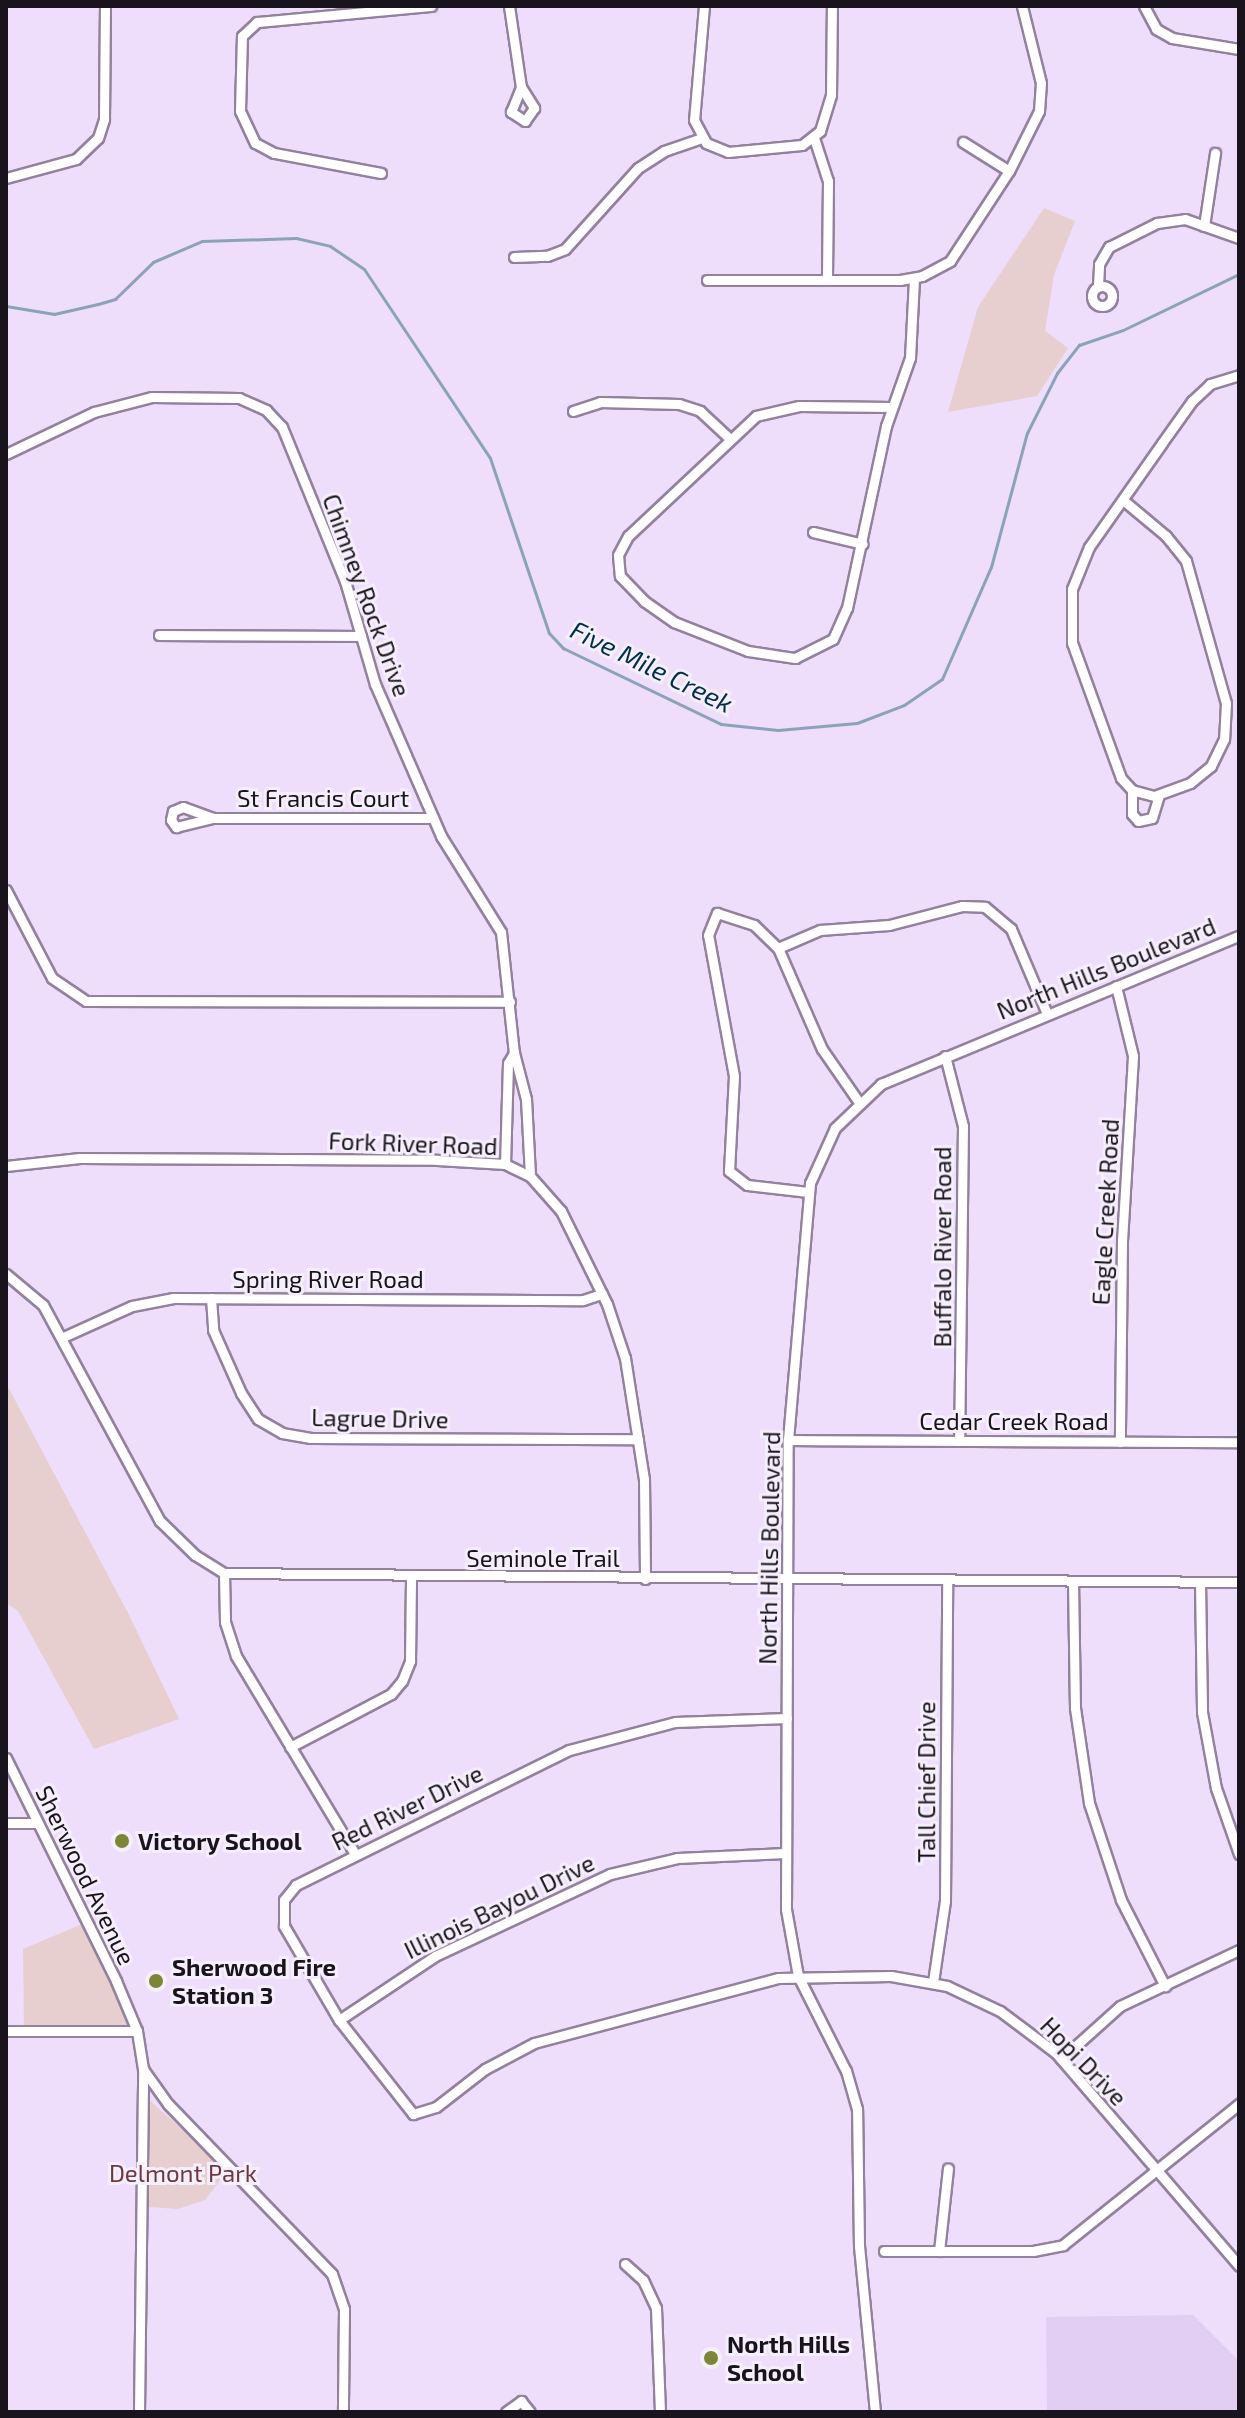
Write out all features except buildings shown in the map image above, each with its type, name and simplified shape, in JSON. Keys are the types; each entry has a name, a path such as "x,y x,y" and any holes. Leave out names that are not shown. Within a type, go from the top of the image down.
{"street":[{"path":"6,178 76,159 98,138 104,119 105,6"},
{"path":"381,173 265,149 247,133 240,111 241,45 248,26 359,14 372,7 431,6"},
{"path":"509,6 521,87"},
{"path":"704,6 694,114 702,138 728,152 788,147 814,138 829,115 832,6"},
{"path":"707,280 914,278 933,272 959,253 1036,124 1042,96 1022,6"},
{"path":"1144,6 1156,29 1172,38 1239,49"},
{"path":"514,257 547,256 565,249 638,168 664,151 702,138"},
{"path":"814,138 828,181 827,280"},
{"path":"963,142 1009,171"},
{"path":"1204,226 1215,153"},
{"path":"1098,286 1099,264 1117,242 1172,218 1239,238"},
{"path":"892,407 782,407 756,416 729,438 621,544 620,576 644,601 693,631 748,651 782,658 807,655 828,644 840,628 863,544 892,407 912,347 914,278"},
{"path":"1123,500 1166,536 1186,561 1226,703 1224,739 1211,766 1190,783 1159,795 1132,790 1121,778 1072,643 1069,616 1079,566 1123,500 1200,392 1239,375"},
{"name":"Chimney Rock Drive","path":"6,454 135,399 229,397 256,404 287,436 361,636 375,684 457,869 501,932 514,1053 526,1099 530,1176"},
{"path":"573,411 600,402 679,404 700,411 729,438"},
{"path":"813,532 863,544"},
{"path":"159,635 361,636"},
{"path":"1132,790 1132,814 1138,821 1152,818 1159,795"},
{"name":"St Francis Court","path":"213,818 433,818"},
{"path":"6,890 52,978 70,995 86,1001 510,1002"},
{"path":"778,948 820,930 889,925 962,906 985,907 1011,929 1047,1014"},
{"path":"808,1192 747,1185 729,1171 734,1076 709,945 710,922 720,912 762,930 778,948 827,1058 858,1101"},
{"name":"North Hills Boulevard","path":"875,2412 859,2246 857,2109 846,2071 798,1976 787,1921 788,1440 808,1192 821,1150 858,1101 890,1078 1239,936"},
{"name":"Eagle Creek Road","path":"1116,986 1133,1056 1122,1239 1120,1442"},
{"name":"Chimney Rock Drive","path":"505,1164 508,1063 514,1053"},
{"name":"Buffalo River Road","path":"945,1056 963,1126 959,1441"},
{"name":"Fork River Road","path":"6,1166 80,1158 505,1164 530,1176 561,1211 602,1294 625,1358 646,1515 645,1579"},
{"path":"6,1274 33,1293 61,1338 147,1503 175,1537 224,1573 225,1622 236,1656 355,1854"},
{"name":"Spring River Road","path":"61,1338 132,1306 211,1298 583,1300 602,1294"},
{"name":"Lagrue Drive","path":"211,1298 213,1330 241,1393 258,1419 282,1433 311,1438 638,1439"},
{"name":"Cedar Creek Road","path":"788,1440 1239,1442"},
{"name":"Seminole Trail","path":"224,1573 411,1578 1239,1582"},
{"path":"290,1747 391,1694 402,1681 410,1661 411,1578"},
{"name":"Tall Chief Drive","path":"933,1982 945,1901 947,1580"},
{"path":"1073,1581 1075,1708 1089,1803 1121,1900 1165,1986"},
{"path":"1200,1582 1206,1740 1239,1854"},
{"name":"Red River Drive","path":"787,1718 675,1722 601,1739 355,1854 296,1885 282,1910 284,1926 339,2020 403,2107 420,2114 485,2069 534,2043 798,1976"},
{"name":"Sherwood Avenue","path":"6,1758 137,2031 143,2069 168,2104 332,2274 344,2309 343,2412"},
{"path":"6,1823 37,1823"},
{"name":"Illinois Bayou Drive","path":"339,2020 435,1956 610,1874 677,1858 786,1853"},
{"path":"1061,2059 1102,2019 1239,1950"},
{"name":"Hopi Drive","path":"798,1976 933,1982 1000,2011 1061,2059 1155,2172 1239,2266"},
{"path":"6,2031 137,2031"},
{"path":"139,2412 143,2069"},
{"path":"884,2251 1033,2251 1063,2245 1239,2104"},
{"path":"939,2251 948,2168"},
{"path":"625,2264 643,2280 656,2308 660,2412"},
{"path":"506,2412 521,2401 530,2412"}],"shaded area":[{"path":"1193,2315 1239,2361 1239,2412 1047,2412 1046,2317"}],"green space":[{"path":"1044,208 1075,221 1054,275 1045,331 1068,348 1037,396 948,412 978,307"},
{"path":"6,1383 129,1615 179,1719 94,1749 18,1611 6,1603"},
{"path":"87,1922 137,2031 24,2031 23,1949"},
{"name":"Delmont Park","path":"148,2099 228,2170 205,2200 178,2209 149,2207"}],"waterway":[{"name":"Five Mile Creek","path":"6,306 54,314 115,299 153,262 202,241 296,238 330,246 364,269 490,458 549,633 563,648 721,724 778,730 857,723 904,705 942,679 991,567 1027,433 1057,373 1079,345 1123,330 1239,274"}],"place":[{"name":"Victory School","path":"122,1841"},
{"name":"Sherwood Fire Station 3","path":"156,1981"},
{"name":"North Hills School","path":"711,2358"}]}
